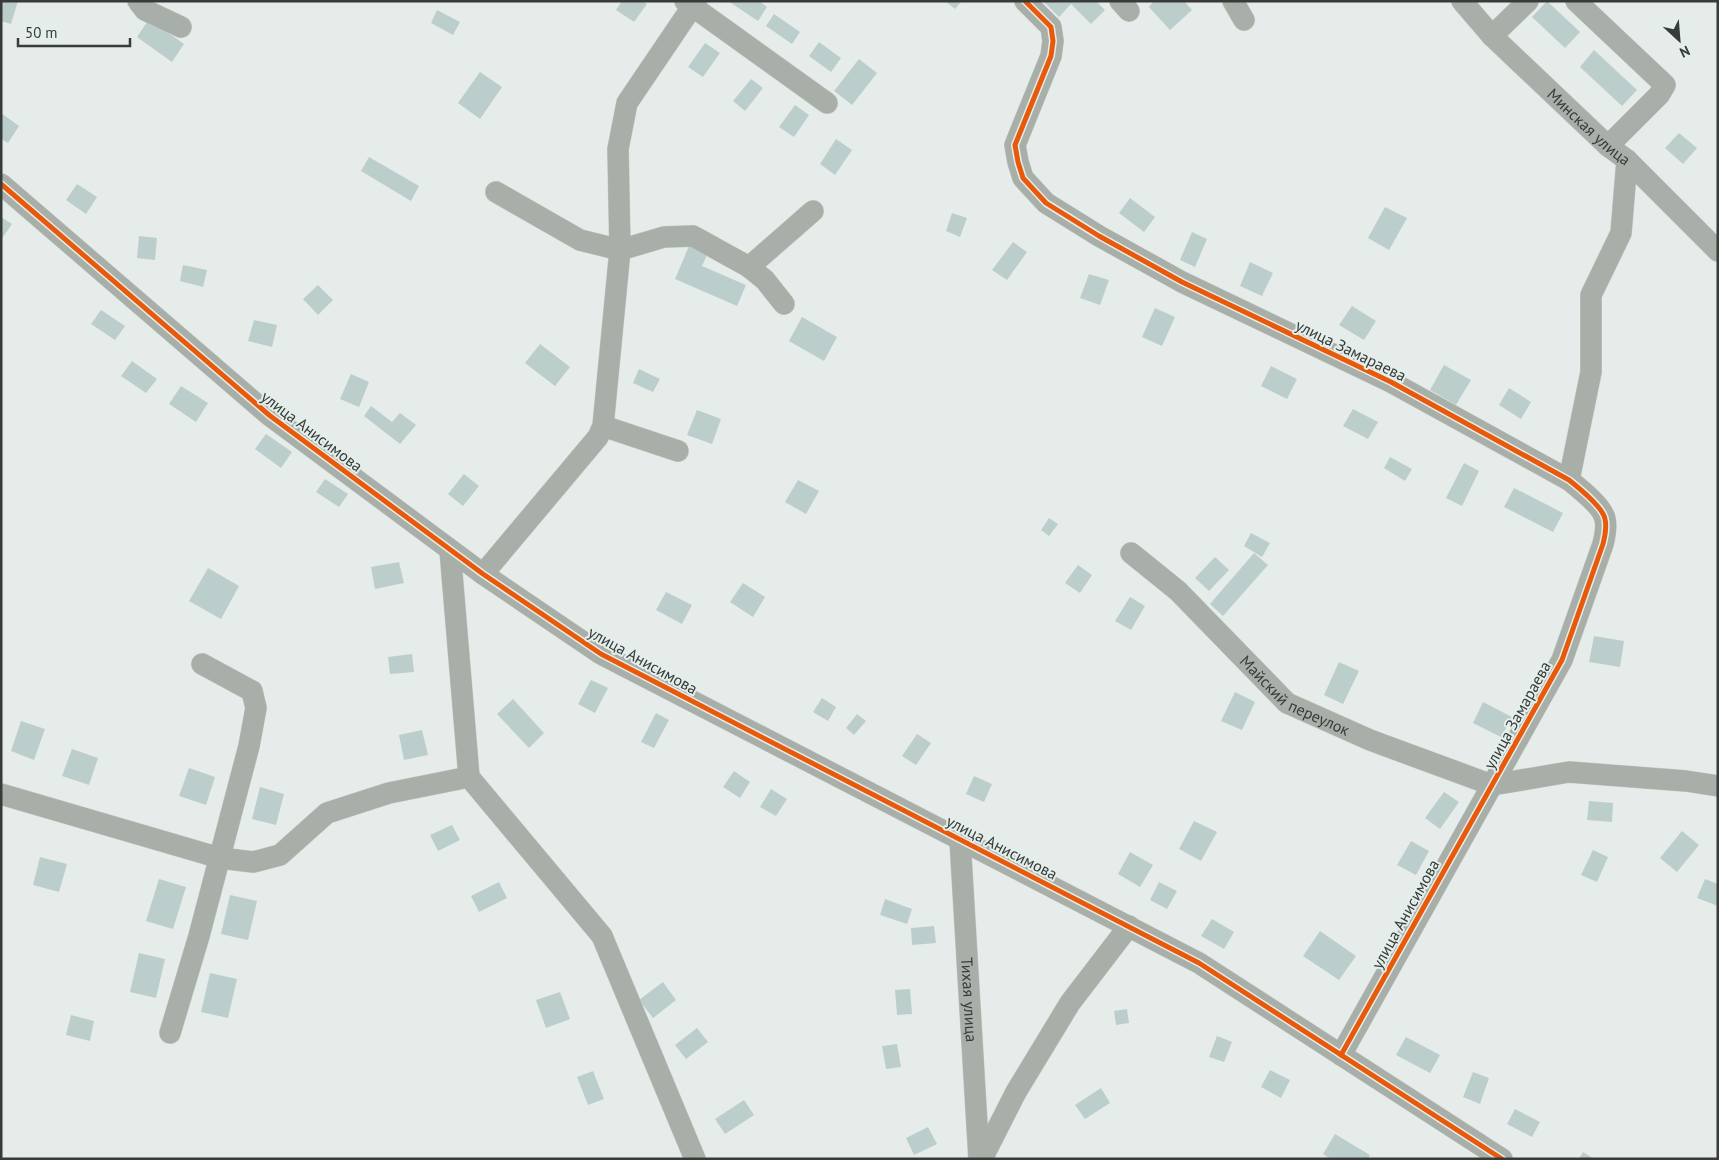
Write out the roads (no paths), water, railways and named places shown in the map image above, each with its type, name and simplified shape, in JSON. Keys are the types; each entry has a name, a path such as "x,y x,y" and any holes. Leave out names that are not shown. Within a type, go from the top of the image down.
{"street":[{"path":"138,1 145,10 181,28"},
{"name":"улица Замараева","path":"1025,1 1051,27 1053,41 1051,56 1015,144 1023,178 1046,203 1182,282 1391,382 1569,480 1590,498 1605,517 1606,530 1603,544 1562,660 1492,785"},
{"path":"1233,1 1244,20"},
{"name":"Минская улица","path":"1462,1 1492,36 1608,146 1627,160 1718,251"},
{"path":"1492,36 1528,1"},
{"path":"1576,1 1666,85 1659,95 1608,146"},
{"path":"483,574 598,437 603,426 620,250 618,150 627,103 691,3 827,103"},
{"path":"1569,480 1591,372 1591,295 1621,233 1627,160"},
{"name":"улица Анисимова","path":"1,184 269,415 483,574 601,654 1198,963 1502,1159"},
{"path":"496,192 580,240 620,250 664,237 692,236 749,267 765,280 784,304"},
{"path":"749,267 813,211"},
{"path":"603,426 678,451"},
{"path":"450,550 469,777 602,936 695,1159"},
{"name":"Майский переулок","path":"1131,552 1184,597 1287,703 1370,740 1492,785"},
{"path":"170,1033 220,858 249,746 256,708 252,690 202,664"},
{"name":"улица Замараева","path":"1492,785 1569,772 1686,781 1718,786"},
{"path":"1,794 220,858 252,862 280,855 327,813 389,793 469,777"},
{"name":"улица Анисимова","path":"1341,1055 1492,785"},
{"name":"Тихая улица","path":"960,840 981,1159"},
{"path":"981,1159 1016,1092 1070,1003 1128,926"}]}
